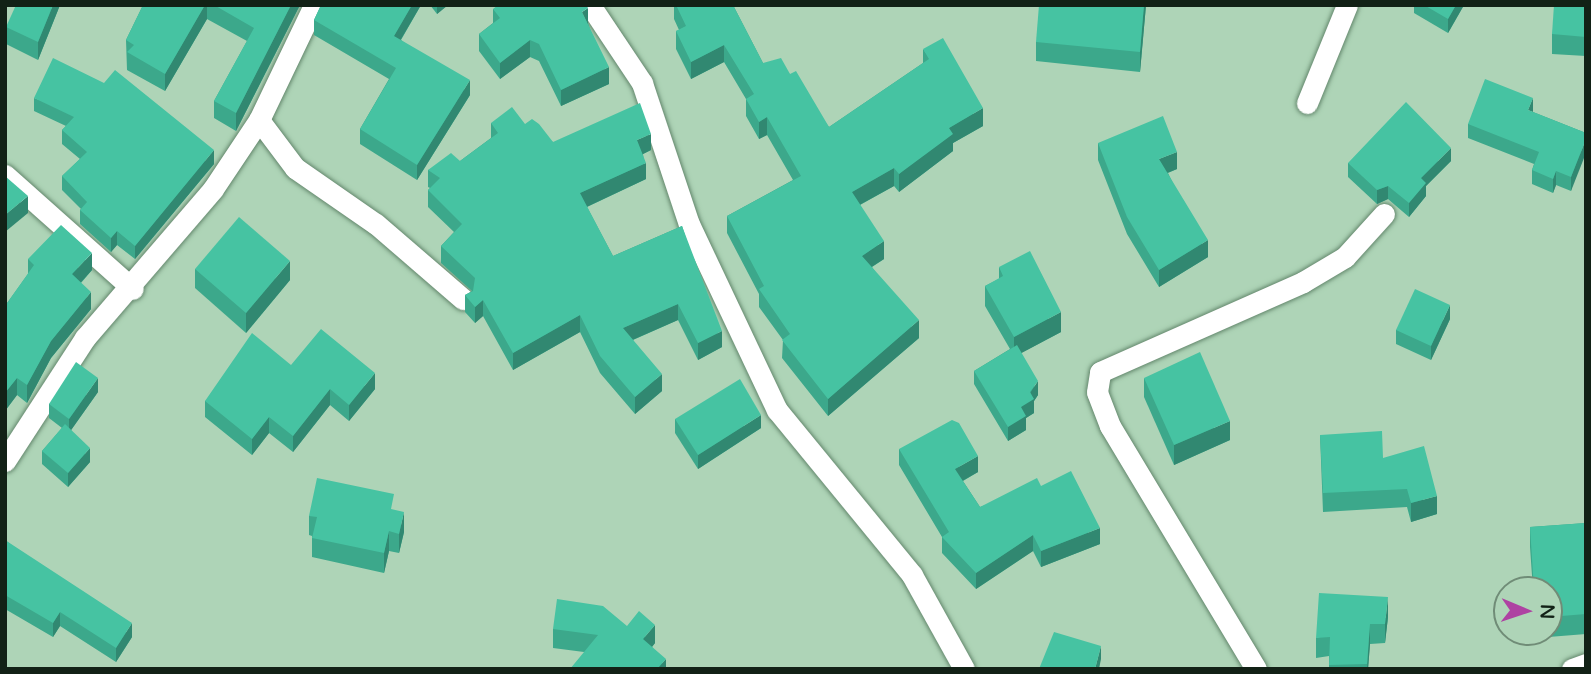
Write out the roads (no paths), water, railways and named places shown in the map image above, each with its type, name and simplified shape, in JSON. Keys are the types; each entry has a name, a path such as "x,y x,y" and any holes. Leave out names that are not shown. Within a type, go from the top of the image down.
{"street":[{"path":"5,461 85,338 133,289 259,120 314,5"},
{"path":"590,5 642,83 689,224 777,410 912,575 964,669"},
{"path":"1307,103 1347,5"},
{"path":"259,120 295,168 376,224 463,299"},
{"path":"5,175 133,289"},
{"path":"1256,669 1110,426 1097,391 1100,372 1303,282 1345,257 1384,214"},
{"path":"1572,669 1586,664"}]}
